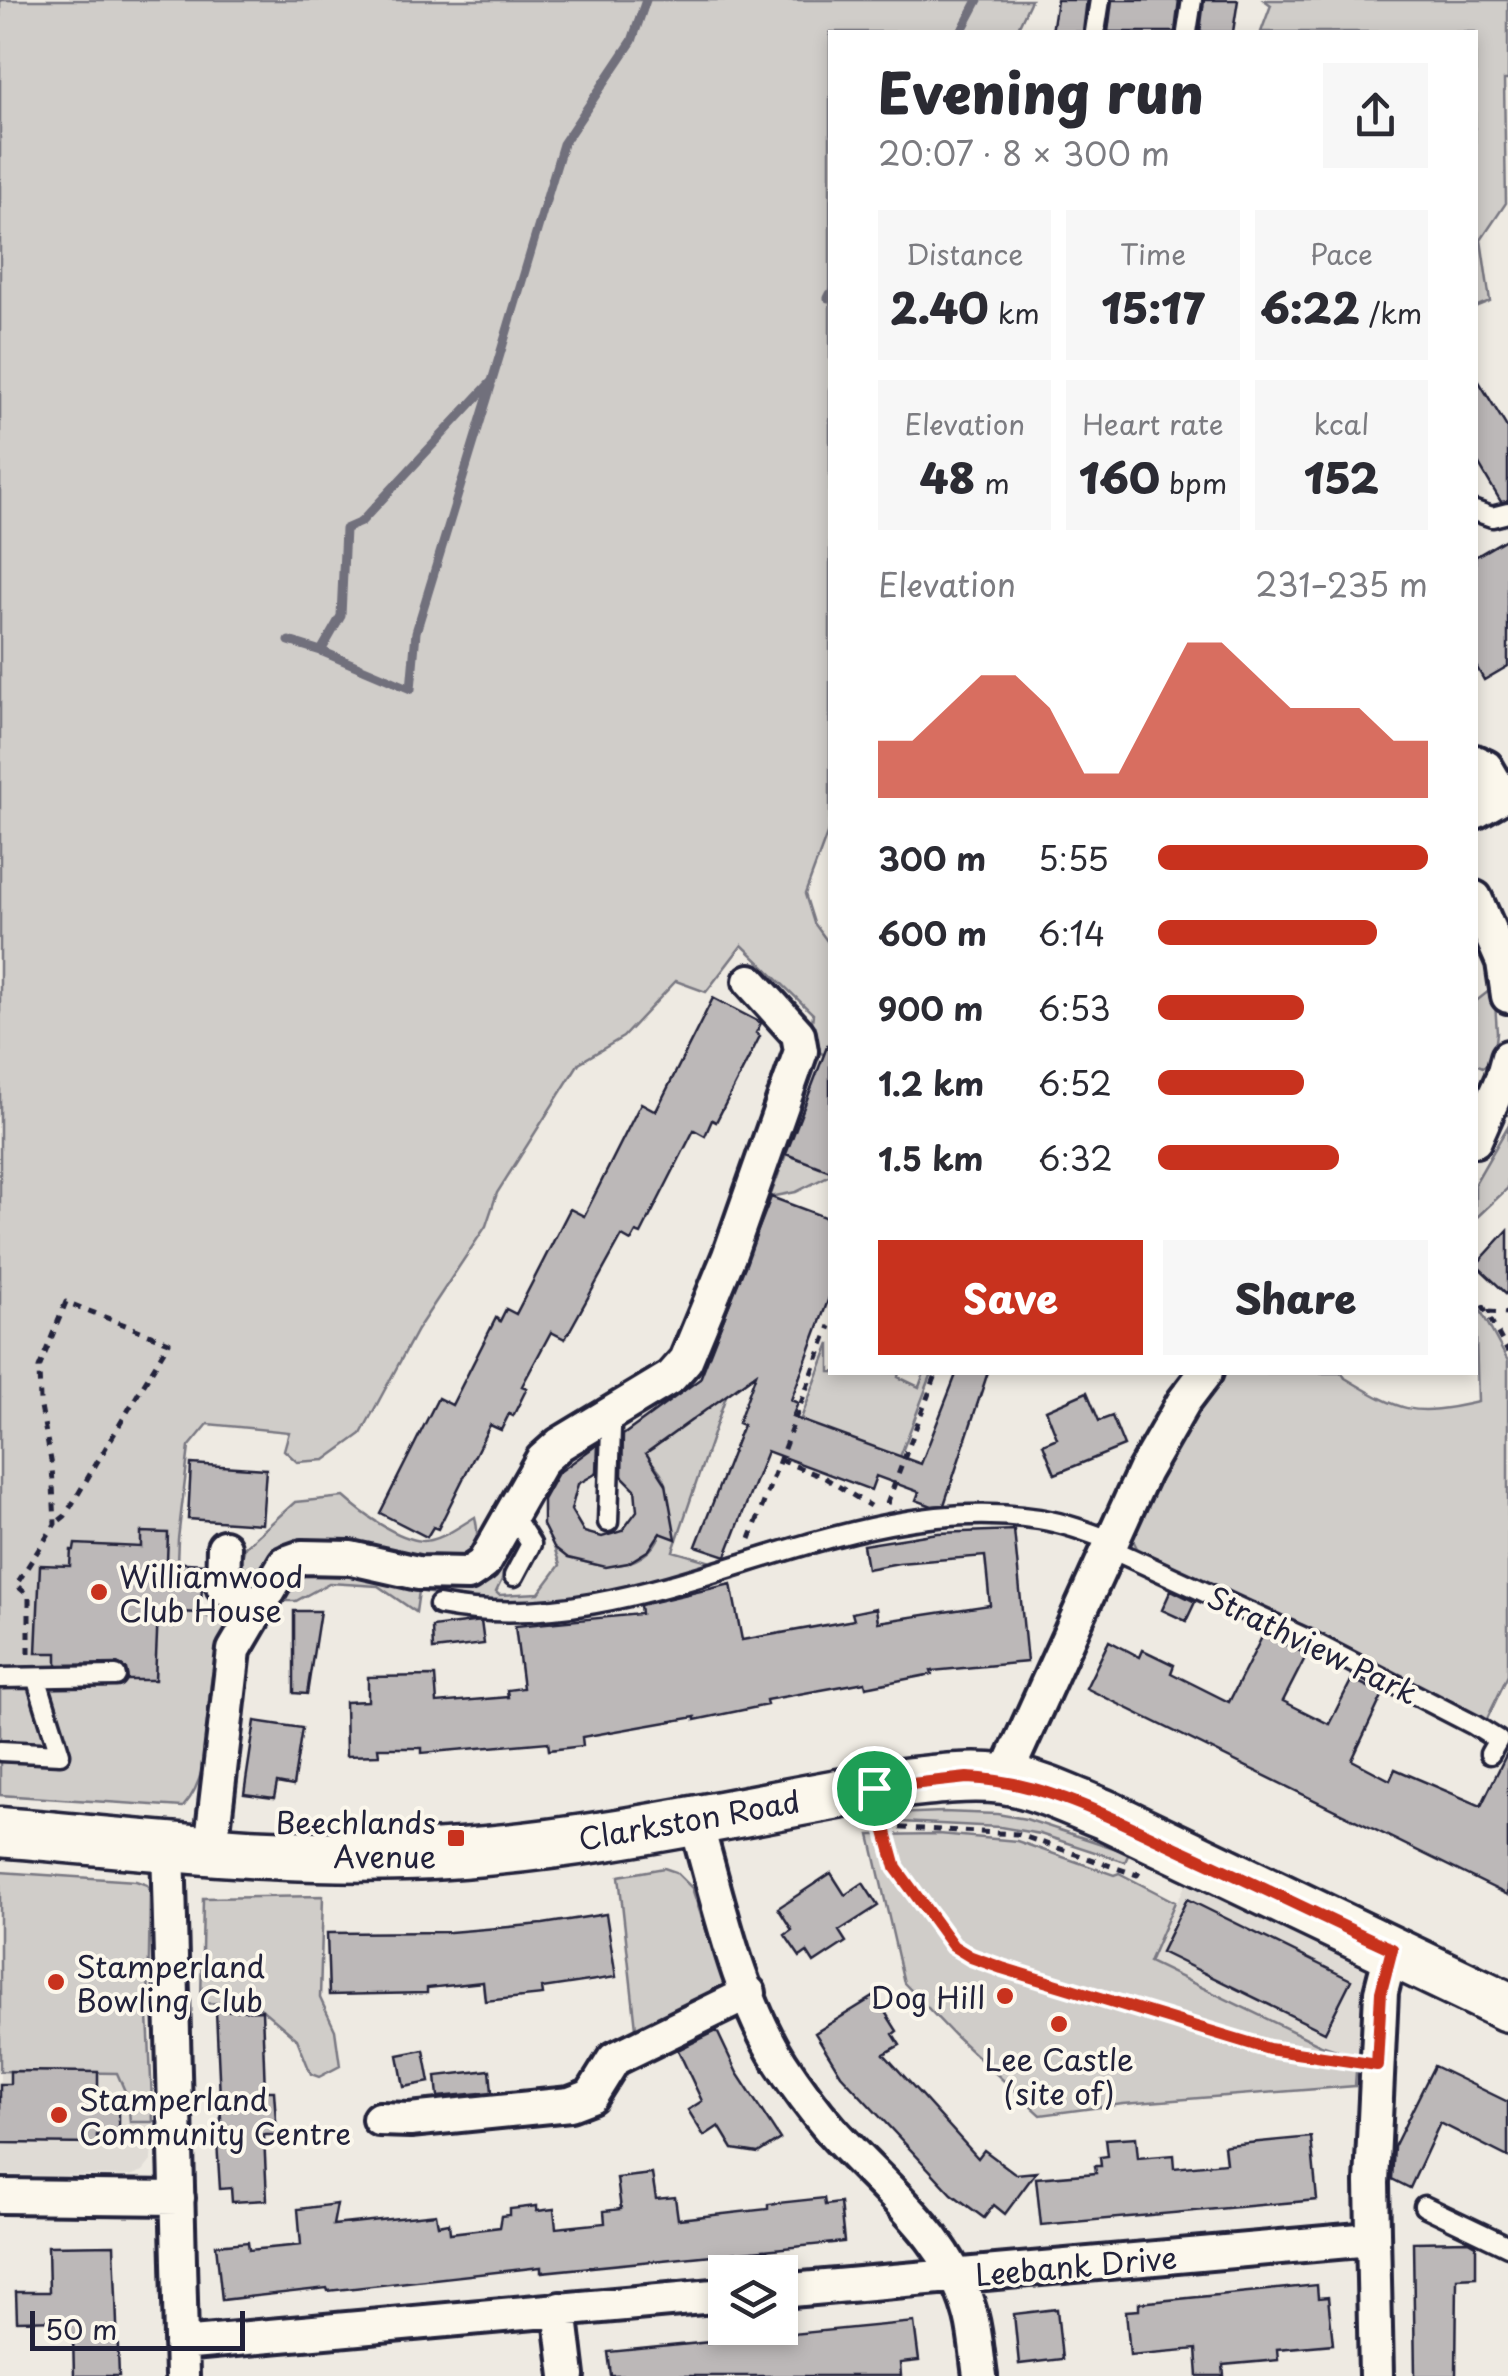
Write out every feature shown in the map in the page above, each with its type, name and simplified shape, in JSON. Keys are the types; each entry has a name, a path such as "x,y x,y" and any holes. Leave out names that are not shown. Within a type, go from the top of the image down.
{"main road":[{"name":"Clarkston Road","path":"0,1832 368,1858 513,1849 695,1820 879,1808 938,1779 1004,1780 1060,1796 1159,1840 1508,2007"}],"street":[{"path":"1478,763 1486,767 1495,800"},
{"path":"1478,905 1503,962 1508,996"},
{"path":"708,2296 560,2309 181,2360 178,2198 190,1847 234,1650 286,1563 302,1557 351,1558 418,1572 468,1574 483,1564 542,1460 560,1444 671,1377 686,1360 729,1256 801,1051 798,1034 750,981"},
{"path":"1478,1129 1495,1069"},
{"path":"1004,1780 1144,1472 1184,1401 1204,1375"},
{"path":"224,1547 224,1586 258,1606"},
{"path":"695,1820 749,1993 781,2063 832,2130 908,2206 936,2244 971,2314 980,2376"},
{"path":"1376,2376 1371,2239 1377,2065 1381,1992 1392,1949"},
{"path":"379,2119 410,2120 570,2104 591,2096 614,2059 749,1993"},
{"path":"0,2196 178,2198"},
{"name":"Leebank Drive","path":"798,2289 1371,2239"},
{"path":"560,2309 568,2376"}],"lane":[{"path":"1095,30 1100,0"},
{"path":"1187,30 1192,0"},
{"path":"1478,512 1492,518 1508,512"},
{"path":"608,1416 608,1522"},
{"path":"512,1514 532,1544 514,1576"},
{"path":"439,1606 504,1610 622,1600 835,1536 952,1517 1040,1519 1110,1544"},
{"name":"Strathview Park","path":"1110,1544 1474,1725 1498,1740 1490,1754"},
{"path":"0,1678 116,1676"},
{"path":"0,1751 60,1754 32,1679"},
{"path":"1424,2206 1508,2246"}],"path":[{"path":"1478,1297 1508,1352"},
{"path":"32,1679 29,1596 16,1585 55,1524 65,1516 169,1342 66,1302 39,1368 55,1524"},
{"path":"1488,1312 1508,1313"},
{"path":"746,1550 828,1331"},
{"path":"780,1460 825,1478 883,1514 936,1375"},
{"path":"1159,1840 1137,1875 1017,1834 879,1808 896,1868 953,1946 971,1957 1269,2049 1377,2065"}],"shaded area":[{"path":"0,0 1031,0 1017,30 828,30 828,831 805,894 814,923 828,942 828,1057 809,1046 813,1014 742,945 706,992 676,981 623,1037 579,1063 497,1193 486,1226 417,1330 361,1434 325,1460 297,1462 284,1450 289,1432 208,1424 189,1447 178,1539 175,1611 200,1613 229,1627 213,1671 200,1777 183,1807 0,1795"},
{"path":"1264,0 1508,0 1508,80 1504,80 1506,203 1481,240 1490,301 1478,306 1478,30 1262,30 1271,5"},
{"path":"1494,987 1494,1058 1483,1067 1478,1065 1478,1000"},
{"path":"828,1122 828,1176 796,1192 770,1197 786,1154 812,1164"},
{"path":"1508,1126 1508,1188 1478,1216 1478,1178"},
{"path":"1478,1306 1508,1361 1508,1675 1486,1721 1137,1548 1131,1536 1188,1419 1221,1375 1343,1375 1381,1398 1422,1410 1478,1402"},
{"path":"828,1348 828,1375 898,1375 919,1387 923,1375 931,1375 900,1457 797,1429"},
{"path":"687,1389 728,1390 673,1551 715,1563 639,1589 558,1601 492,1605 419,1591 416,1612 378,1586 329,1583 296,1601 279,1601 304,1571 317,1568 472,1588 490,1582 517,1535 522,1538 496,1592 499,1595 539,1593 560,1565 554,1547 597,1565 629,1563 654,1546 662,1531 666,1484 655,1466 627,1446 652,1449 703,1412"},
{"path":"344,1497 392,1531 423,1541 444,1536 475,1517 476,1539 462,1555 438,1562 414,1559 366,1543 330,1540 291,1549 254,1577 240,1565 245,1547 295,1502"},
{"path":"943,1812 1026,1819 1129,1853 1125,1862 1040,1834 1000,1827 900,1822 891,1814"},
{"path":"939,1834 1017,1841 1114,1875 1119,1873 1175,1902 1149,1962 1321,2045 1357,2057 1355,2086 1123,2104 1041,2115 904,1983 870,1835"},
{"path":"1198,1858 1392,1949 1377,2057 1357,2057 1321,2045 1149,1962"},
{"path":"664,1868 676,1872 692,1888 728,1996 637,2037 619,1876"},
{"path":"0,1872 136,1881 147,1885 153,2122 130,2122 128,2098 117,2073 0,2071"},
{"path":"323,1896 320,1998 335,2030 340,2066 319,2077 311,2074 297,2039 252,2001 201,2004 203,1898"},
{"path":"0,2071 118,2073 128,2098 130,2122 153,2122 151,2161 143,2171 130,2176 0,2175"}],"building":[{"path":"1057,0 1087,0 1083,30 1052,30"},
{"path":"1112,0 1179,0 1175,30 1108,30"},
{"path":"1204,0 1238,0 1233,30 1200,30"},
{"path":"1478,380 1508,429 1508,501 1501,502 1478,463"},
{"path":"1508,538 1508,666 1484,680 1478,669 1478,555"},
{"path":"713,998 761,1023 756,1033 760,1036 716,1122 712,1120 705,1136 694,1130 641,1234 636,1232 631,1241 622,1236 565,1339 551,1332 522,1386 527,1388 513,1416 509,1414 501,1430 490,1425 438,1529 433,1527 427,1537 380,1513 438,1398 452,1405 496,1318 500,1321 506,1309 516,1314 570,1209 584,1216 641,1103 656,1111"},
{"path":"828,1044 828,1170 786,1154"},
{"path":"771,1197 828,1218 828,1300 791,1400 798,1403 792,1417 921,1464 956,1375 987,1375 944,1505 932,1506 916,1500 919,1492 876,1476 871,1490 767,1451 726,1556 696,1546 743,1425 738,1423 756,1374 646,1453 666,1484 676,1539 660,1533 649,1550 628,1563 606,1567 568,1558 554,1547 543,1525 543,1500 558,1473 598,1444 597,1473 578,1484 571,1510 584,1532 602,1537 622,1531 637,1511 635,1489 622,1476 623,1435 700,1379"},
{"path":"1508,1230 1508,1295 1478,1263"},
{"path":"1087,1392 1099,1421 1112,1416 1124,1446 1055,1474 1043,1444 1057,1438 1046,1410"},
{"path":"191,1464 266,1469 262,1524 188,1519"},
{"path":"1014,1530 1027,1662 931,1671 932,1674 866,1687 865,1682 766,1700 767,1705 695,1720 582,1737 583,1746 549,1750 548,1742 422,1753 422,1748 378,1748 379,1755 346,1756 345,1702 368,1701 368,1677 435,1676 437,1703 508,1697 507,1690 523,1688 515,1626 641,1614 640,1605 731,1584 742,1640 854,1620 852,1613 876,1608 878,1622 990,1605 985,1556 867,1569 863,1545 938,1533"},
{"name":"Williamwood Club House","path":"141,1532 168,1533 167,1562 204,1564 200,1613 158,1611 155,1680 128,1680 126,1669 117,1664 57,1665 57,1653 36,1653 40,1565 70,1566 75,1544 141,1547"},
{"path":"1171,1590 1195,1602 1186,1621 1162,1610"},
{"path":"294,1611 320,1611 307,1694 294,1693"},
{"path":"481,1621 484,1644 433,1650 432,1627"},
{"path":"1263,1635 1307,1654 1283,1701 1329,1724 1352,1679 1383,1694 1352,1760 1390,1780 1395,1769 1481,1806 1508,1751 1508,1895 1086,1688 1109,1641 1140,1657 1143,1650 1174,1665 1171,1673 1229,1702"},
{"path":"255,1721 302,1728 293,1786 277,1783 274,1798 244,1794"},
{"path":"831,1873 845,1895 863,1883 878,1906 839,1931 846,1942 814,1963 807,1952 800,1957 785,1935 792,1930 778,1908"},
{"path":"1187,1899 1351,1980 1325,2032 1161,1952"},
{"path":"606,1914 616,1977 542,1988 543,1995 485,2001 483,1982 427,1988 427,1993 329,1995 327,1933 450,1932"},
{"path":"875,1996 897,2031 893,2034 900,2045 884,2054 978,2158 984,2150 1016,2174 1036,2172 1005,2214 994,2205 984,2218 952,2194 841,2075 815,2033"},
{"path":"262,2010 265,2091 274,2091 277,2135 264,2135 267,2200 232,2202 231,2188 220,2189 217,2141 222,2141 216,2011"},
{"path":"717,2031 737,2073 780,2139 758,2153 733,2149 719,2126 704,2136 688,2110 702,2101 678,2050"},
{"path":"424,2050 430,2082 404,2087 398,2055"},
{"path":"1434,2066 1508,2102 1508,2157 1440,2123 1410,2188 1392,2179 1394,2147"},
{"path":"490,2070 492,2092 438,2097 436,2076"},
{"name":"Stamperland Community Centre","path":"10,2071 98,2072 98,2096 119,2096 119,2135 97,2135 97,2144 0,2143 0,2084 10,2084"},
{"path":"1136,2137 1138,2158 1173,2155 1174,2168 1226,2163 1224,2146 1228,2145 1311,2137 1317,2200 1041,2225 1036,2178 1096,2173 1095,2166 1101,2166 1100,2157 1108,2156 1106,2139"},
{"path":"652,2174 656,2199 675,2197 678,2219 824,2198 825,2205 840,2203 844,2242 541,2272 541,2267 222,2300 216,2245 248,2242 249,2250 301,2245 298,2209 337,2204 333,2225 436,2214 438,2225 449,2223 450,2233 500,2227 502,2216 510,2215 510,2209 537,2206 537,2211 554,2209 556,2228 605,2223 604,2211 621,2209 617,2178"},
{"path":"1469,2241 1476,2245 1476,2277 1457,2278 1456,2376 1415,2376 1413,2242"},
{"path":"114,2245 119,2376 74,2376 73,2335 63,2336 62,2320 17,2321 16,2292 49,2292 48,2246"},
{"path":"1317,2285 1318,2298 1328,2297 1333,2344 1277,2349 1278,2360 1223,2365 1224,2376 1198,2376 1196,2349 1130,2355 1126,2311 1139,2310 1139,2303"},
{"path":"1057,2309 1062,2359 1019,2364 1014,2314"},
{"path":"914,2322 919,2361 900,2363 901,2376 611,2376 608,2352 708,2342 798,2345 798,2333"}],"waterway":[{"path":"289,641 321,651 341,616 345,529 361,522 492,381 563,144 632,41 646,0"},
{"path":"962,30 978,0"},
{"path":"321,651 411,689 416,632 491,386"}],"place":[{"name":"Williamwood Club House","path":"99,1592"},
{"name":"Beechlands Avenue","path":"456,1838"},
{"name":"Stamperland Bowling Club","path":"56,1982"},
{"name":"Dog Hill","path":"1005,1996"},
{"name":"Lee Castle (site of)","path":"1059,2024"},
{"name":"Stamperland Community Centre","path":"59,2115"}],"route":[{"path":"967,1778 1004,1780 1037,1788 1106,1815 1392,1949 1381,1992 1377,2065 1269,2049 971,1957 953,1946 896,1868 874,1788 967,1778"}]}
